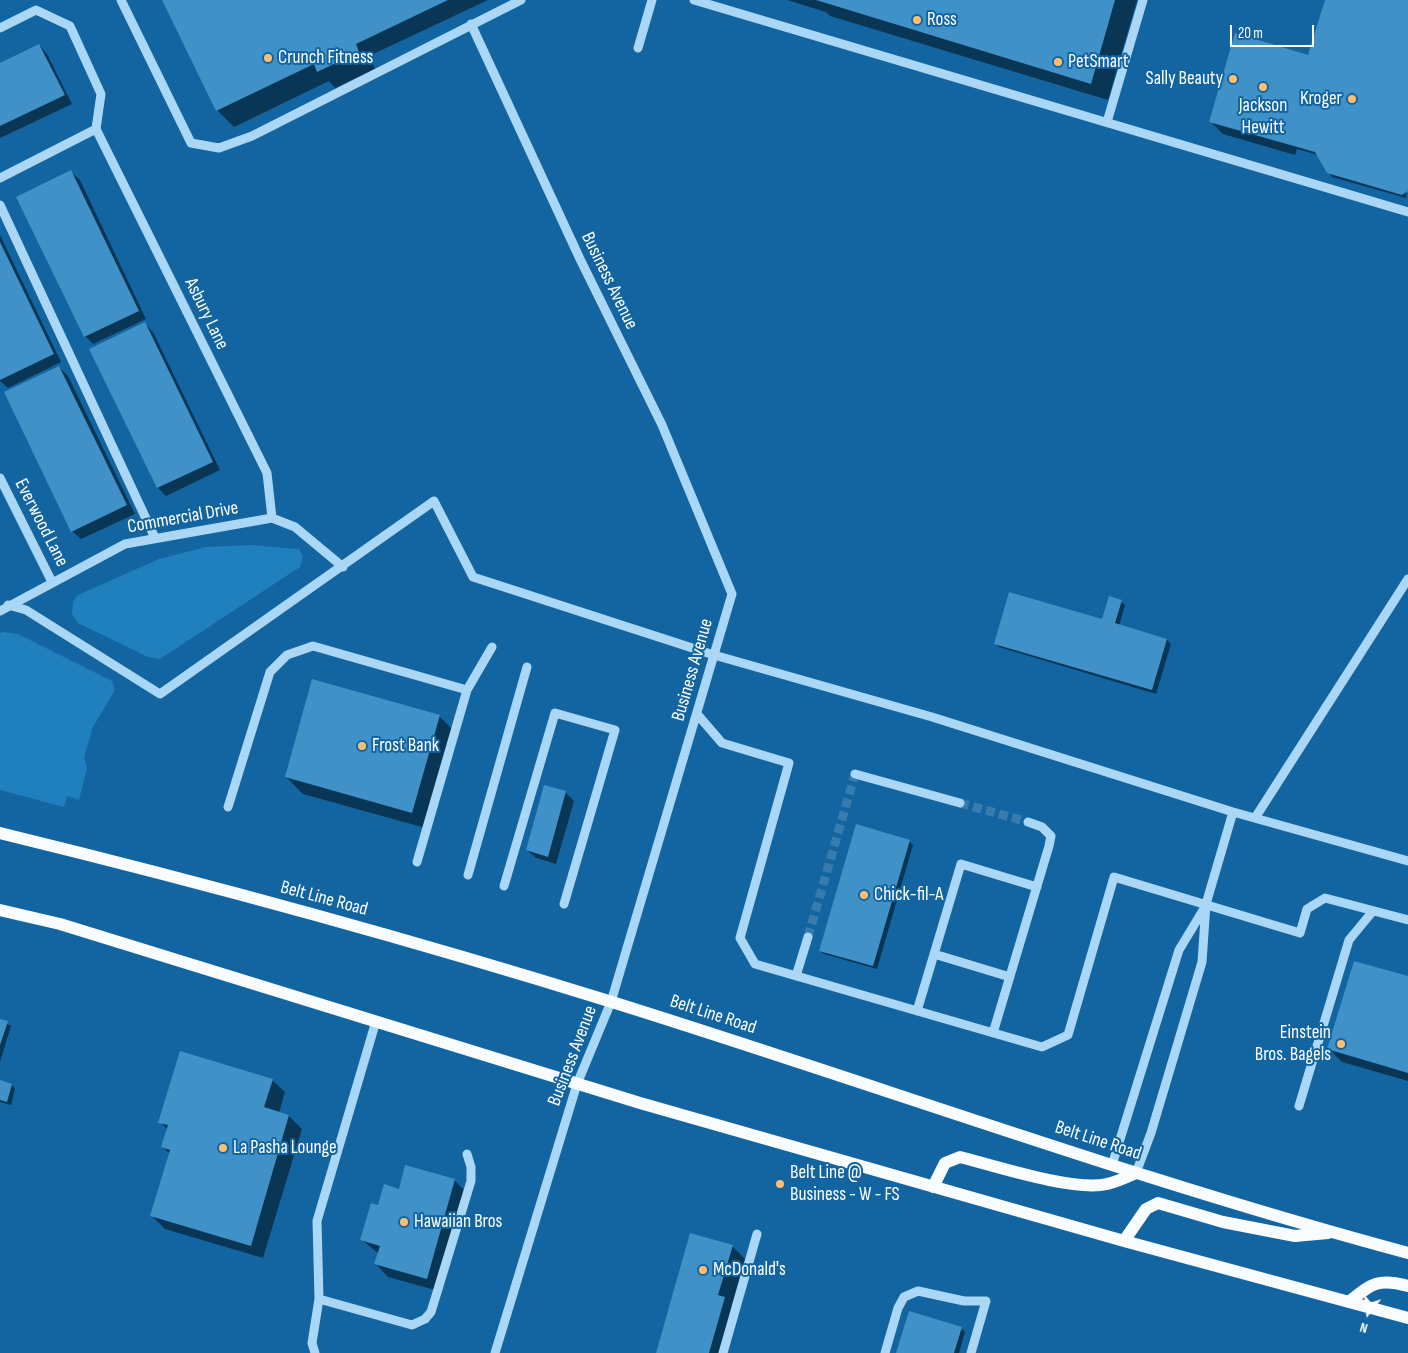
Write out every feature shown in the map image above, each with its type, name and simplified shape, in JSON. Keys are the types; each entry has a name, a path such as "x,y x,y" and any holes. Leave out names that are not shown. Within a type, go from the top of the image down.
{"main road":[{"name":"Belt Line Road","path":"0,833 370,931 611,1002 1136,1174 1408,1253"},
{"path":"0,910 60,924 577,1084 1124,1241 1408,1318"},
{"path":"933,1187 945,1163 960,1157 1055,1181 1083,1184 1106,1184 1136,1174"},
{"path":"1124,1241 1146,1209 1158,1203 1223,1222 1295,1236 1335,1233"},
{"path":"1350,1301 1371,1284 1395,1282 1408,1286"}],"street":[{"path":"121,0 191,143 219,148 252,136 521,0"},
{"path":"638,48 652,0"},
{"path":"694,0 1408,212"},
{"path":"1107,122 1143,0"},
{"path":"0,28 36,10 70,26 101,94 96,129 0,178"},
{"name":"Business Avenue","path":"471,24 580,260 662,425 732,594 611,1002 577,1084 495,1353"},
{"name":"Asbury Lane","path":"96,129 267,473 272,518"},
{"path":"0,205 155,538"},
{"name":"Everwood Lane","path":"0,478 52,582"},
{"path":"8,605 26,610 160,694 343,567 434,501 473,577 714,655 932,717 1233,812 1408,861"},
{"path":"272,518 295,527 343,567"},
{"name":"Commercial Drive","path":"0,611 8,605 125,544 272,518"},
{"path":"1255,818 1408,578"},
{"path":"228,807 270,672 288,655 312,646 467,690"},
{"path":"417,862 467,690 492,647"},
{"path":"468,875 528,667"},
{"path":"504,886 555,713 615,730 564,904"},
{"path":"697,714 722,743 789,764 740,938 755,964 796,976 1042,1047 1068,1035 1114,877 1300,933 1307,909 1325,898 1408,920"},
{"path":"855,774 960,803"},
{"path":"1136,1174 1151,1133 1202,962 1206,904 1233,812"},
{"path":"993,1033 1051,836 1042,827 1028,822"},
{"path":"917,1011 961,864 1037,887"},
{"path":"1112,1165 1179,950 1206,904"},
{"path":"1299,1106 1349,940 1374,911"},
{"path":"796,976 808,936"},
{"path":"934,954 1010,977"},
{"path":"315,1353 312,1343 318,1299 317,1221 376,1021"},
{"path":"318,1299 412,1325 425,1320 431,1312 471,1182 471,1167 467,1154"},
{"path":"722,1353 757,1234"},
{"path":"885,1353 898,1308 904,1297 918,1291 964,1301 986,1301 971,1353"}],"shaded area":[{"path":"251,545 299,549 303,557 300,567 160,659 148,657 78,623 72,614 73,601 78,595 159,559 206,547"},
{"path":"0,633 18,634 112,681 115,690 93,727 84,757 87,769 79,800 67,796 64,807 0,790"}],"building":[{"name":"Crunch Fitness","path":"162,0 448,0 356,44 359,52 317,72 314,64 216,111"},
{"name":"PetSmart","path":"816,0 1115,0 1091,84"},
{"name":"Kroger","path":"1325,0 1408,0 1408,191 1402,195 1327,173 1315,152 1209,122 1235,33 1308,55"},
{"path":"39,44 65,95 0,126 0,63"},
{"path":"71,170 139,311 84,337 16,197"},
{"path":"0,242 54,354 0,380"},
{"path":"145,322 213,462 157,488 89,349"},
{"path":"59,366 127,505 71,532 4,392"},
{"path":"1009,592 1102,619 1109,596 1122,600 1115,623 1167,639 1152,690 994,644"},
{"name":"Frost Bank","path":"312,679 440,715 412,813 285,777"},
{"path":"544,785 566,791 548,857 526,850"},
{"name":"Chick-fil-A","path":"856,824 910,840 873,966 819,951"},
{"path":"1354,961 1408,976 1408,1073 1327,1049"},
{"path":"0,1019 8,1021 0,1045"},
{"name":"La Pasha Lounge","path":"180,1051 273,1079 264,1107 289,1115 251,1246 150,1216 170,1150 161,1147 168,1125 158,1123"},
{"path":"0,1080 12,1084 7,1102 0,1100"},
{"name":"Hawaiian Bros","path":"405,1165 455,1179 427,1279 374,1264 380,1246 360,1240 371,1203 378,1205 384,1184 399,1189"},
{"name":"McDonald's","path":"690,1233 733,1245 718,1295 725,1297 709,1353 656,1353"},
{"path":"909,1311 962,1327 954,1353 896,1353"}],"tunnel":[{"path":"808,937 855,774"},
{"path":"960,803 1028,822"}],"place":[{"name":"Ross","path":"917,20"},
{"name":"Crunch Fitness","path":"268,58"},
{"name":"PetSmart","path":"1058,62"},
{"name":"Sally Beauty","path":"1233,79"},
{"name":"Jackson Hewitt","path":"1263,87"},
{"name":"Kroger","path":"1352,99"},
{"name":"Frost Bank","path":"362,746"},
{"name":"Chick-fil-A","path":"864,895"},
{"name":"Einstein Bros. Bagels","path":"1341,1044"},
{"name":"La Pasha Lounge","path":"223,1148"},
{"name":"Belt Line @ Business - W - FS","path":"780,1184"},
{"name":"Hawaiian Bros","path":"404,1222"},
{"name":"McDonald's","path":"703,1270"}]}
